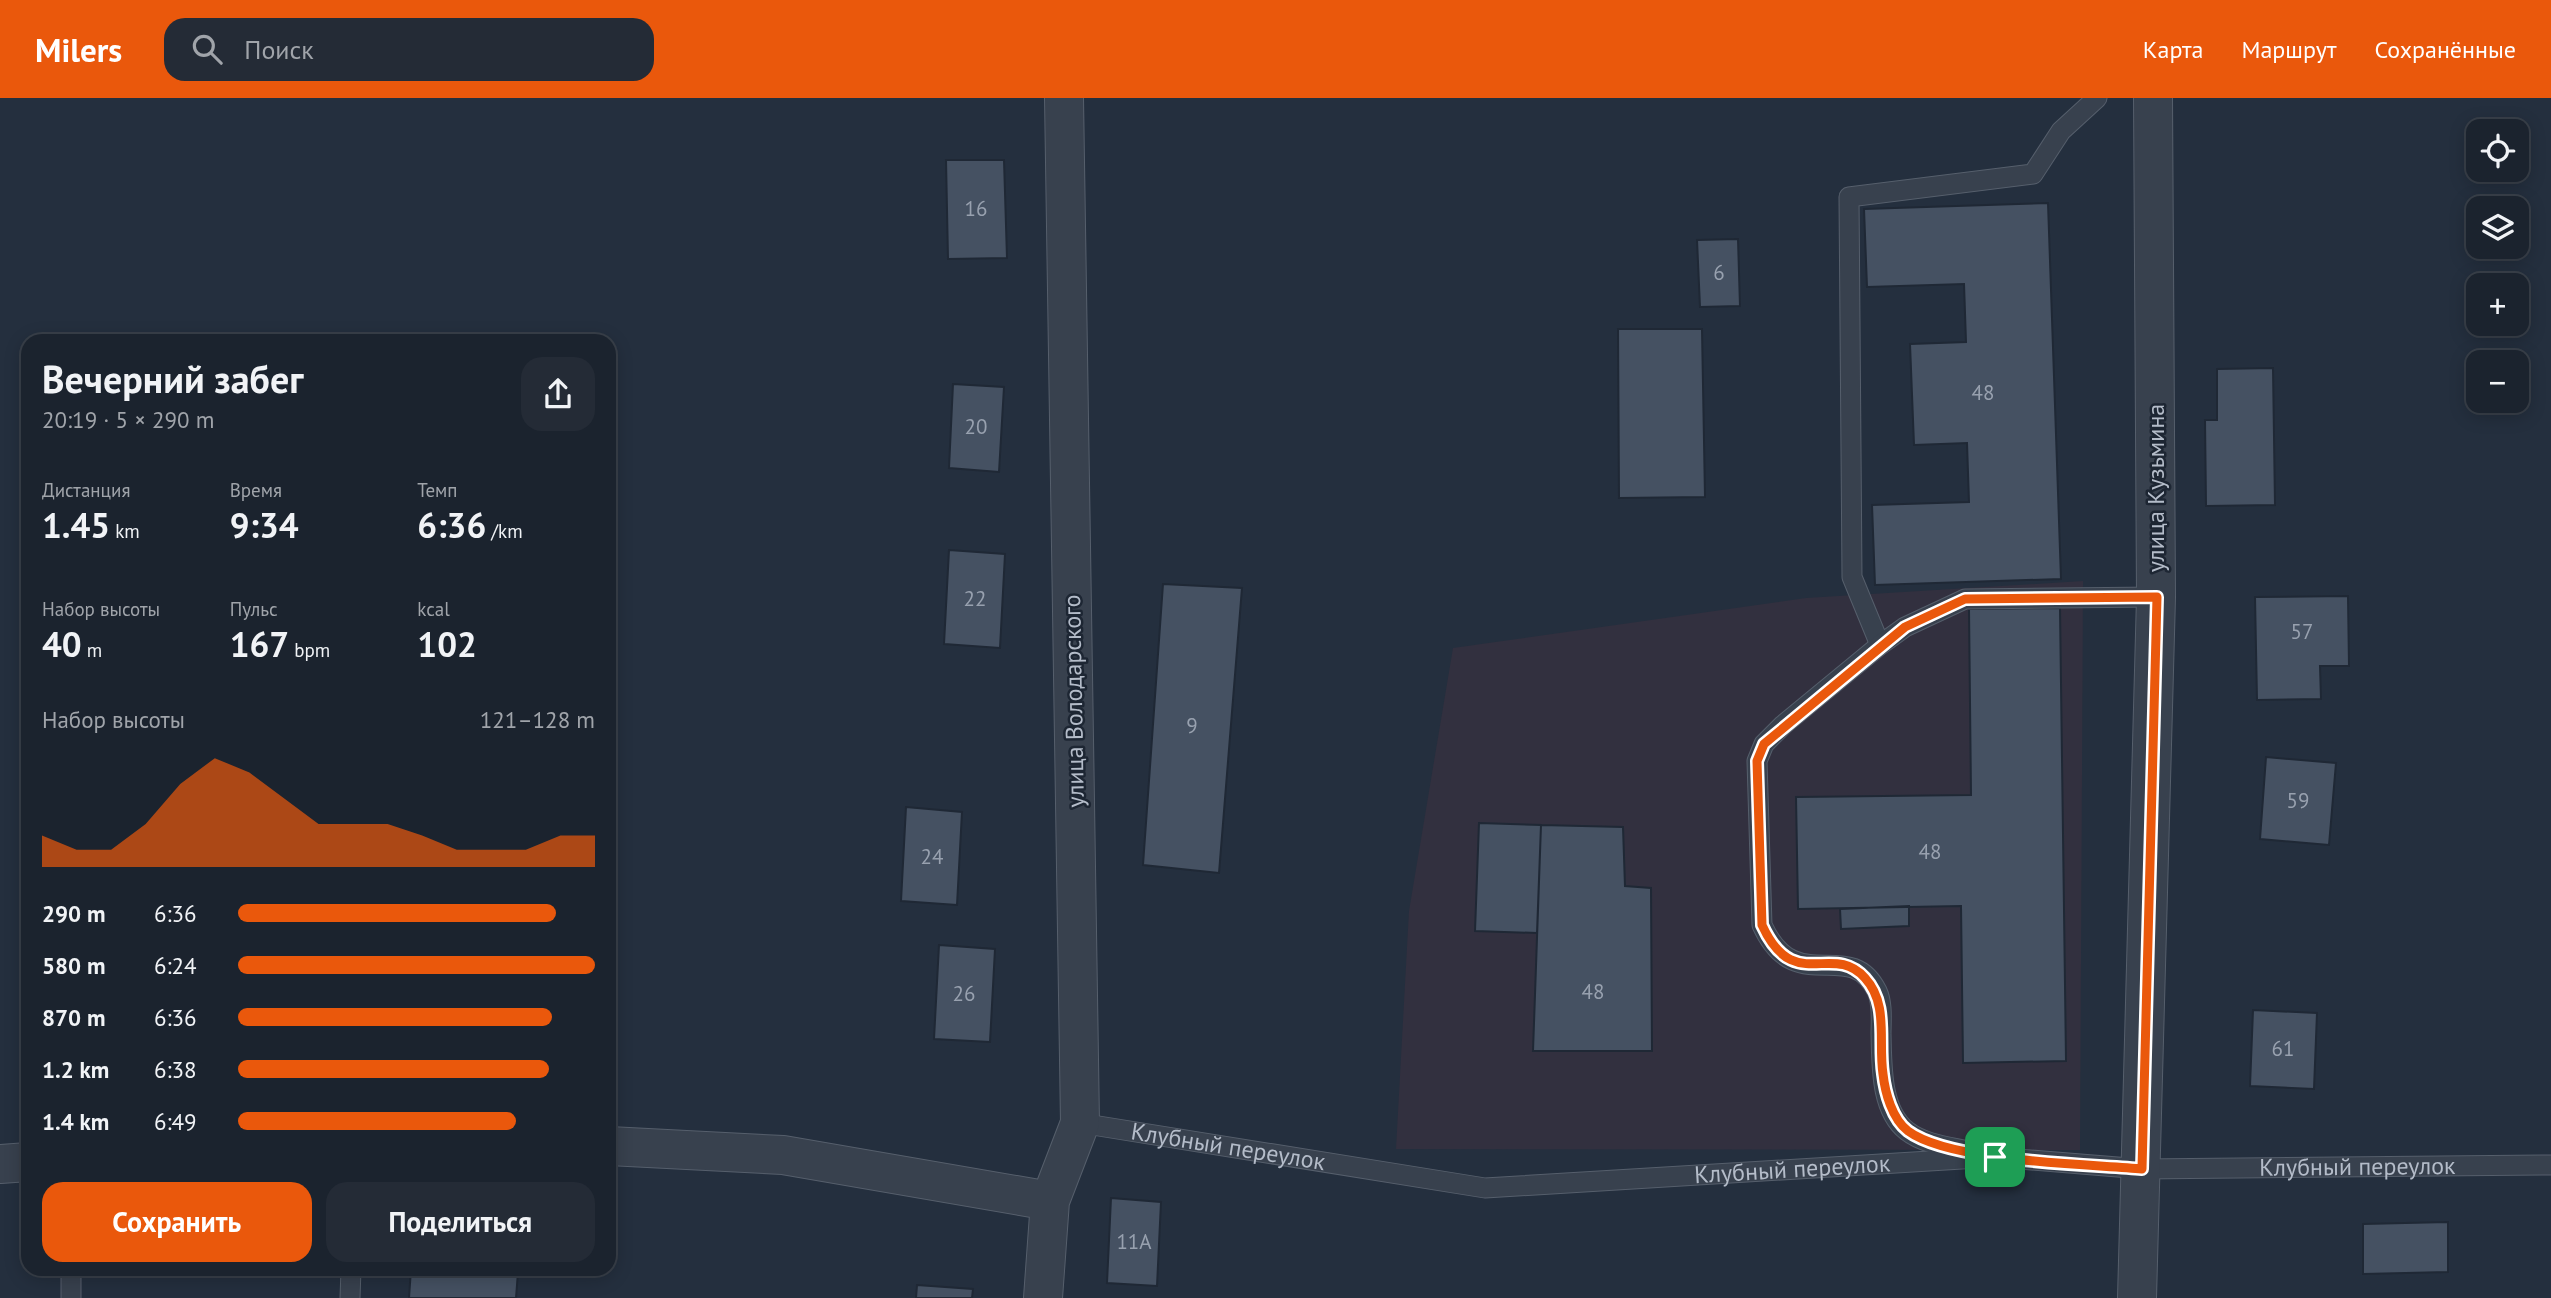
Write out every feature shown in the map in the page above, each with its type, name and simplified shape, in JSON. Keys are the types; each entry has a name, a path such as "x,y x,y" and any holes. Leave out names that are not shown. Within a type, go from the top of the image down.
{"street":[{"name":"улица Володарского","path":"1043,1298 1050,1201 1080,1123 1064,98"},
{"name":"улица Кузьмина","path":"2137,1298 2157,597 2153,98"},
{"path":"616,1146 783,1155 1050,1201"},
{"path":"0,1164 21,1162"}],"lane":[{"path":"1880,645 1852,577 1849,197 2033,174 2061,131 2097,98"},
{"path":"1995,1157 1930,1142 1906,1130 1888,1102 1883,1072 1878,992 1863,974 1847,965 1799,965 1786,959 1770,944 1762,925 1757,761 1764,744 1880,645 1905,627 1965,599 2157,597"},
{"name":"Клубный переулок","path":"1080,1123 1485,1188 1995,1157 2142,1169 2551,1165"},
{"path":"71,1276 71,1298"},
{"path":"351,1276 351,1298"}],"shaded area":[{"path":"2083,581 2080,1150 1396,1149 1409,911 1453,648 1806,598"}],"building":[{"path":"946,160 1004,160 1007,258 948,259"},
{"path":"2048,203 2061,579 1875,585 1872,505 1969,502 1967,443 1914,445 1910,344 1966,342 1964,284 1867,287 1864,209"},
{"path":"1738,239 1740,306 1700,307 1697,240"},
{"path":"1618,329 1702,329 1705,497 1619,498"},
{"path":"2273,368 2275,505 2206,506 2205,420 2217,420 2217,369"},
{"path":"953,384 1004,387 999,472 949,468"},
{"path":"949,550 1005,554 1000,648 944,644"},
{"path":"1163,584 1242,588 1219,873 1143,865"},
{"path":"2348,596 2349,666 2320,666 2321,699 2257,700 2255,597"},
{"path":"2060,608 2066,1061 1963,1063 1961,906 1798,909 1796,797 1971,795 1969,609"},
{"path":"2266,757 2336,763 2329,845 2260,839"},
{"path":"906,807 962,812 957,905 901,901"},
{"path":"1479,823 1541,825 1537,933 1475,931"},
{"path":"1541,825 1623,827 1625,886 1651,888 1652,1051 1533,1051"},
{"path":"1909,906 1909,926 1841,929 1840,909"},
{"path":"939,945 995,949 990,1042 934,1039"},
{"path":"2253,1010 2317,1013 2314,1089 2250,1086"},
{"path":"1111,1198 1161,1202 1157,1286 1107,1283"},
{"path":"2448,1222 2448,1272 2363,1274 2363,1224"},
{"path":"411,1276 518,1276 516,1298 409,1298"},
{"path":"917,1285 973,1289 972,1298 916,1298"}],"route":[{"path":"2157,597 2142,1169 1995,1157 1930,1142 1906,1130 1888,1102 1883,1072 1878,992 1863,974 1847,965 1799,965 1786,959 1770,944 1762,925 1757,761 1764,744 1783,725 1880,645 1905,627 1965,599 2157,597"}]}
